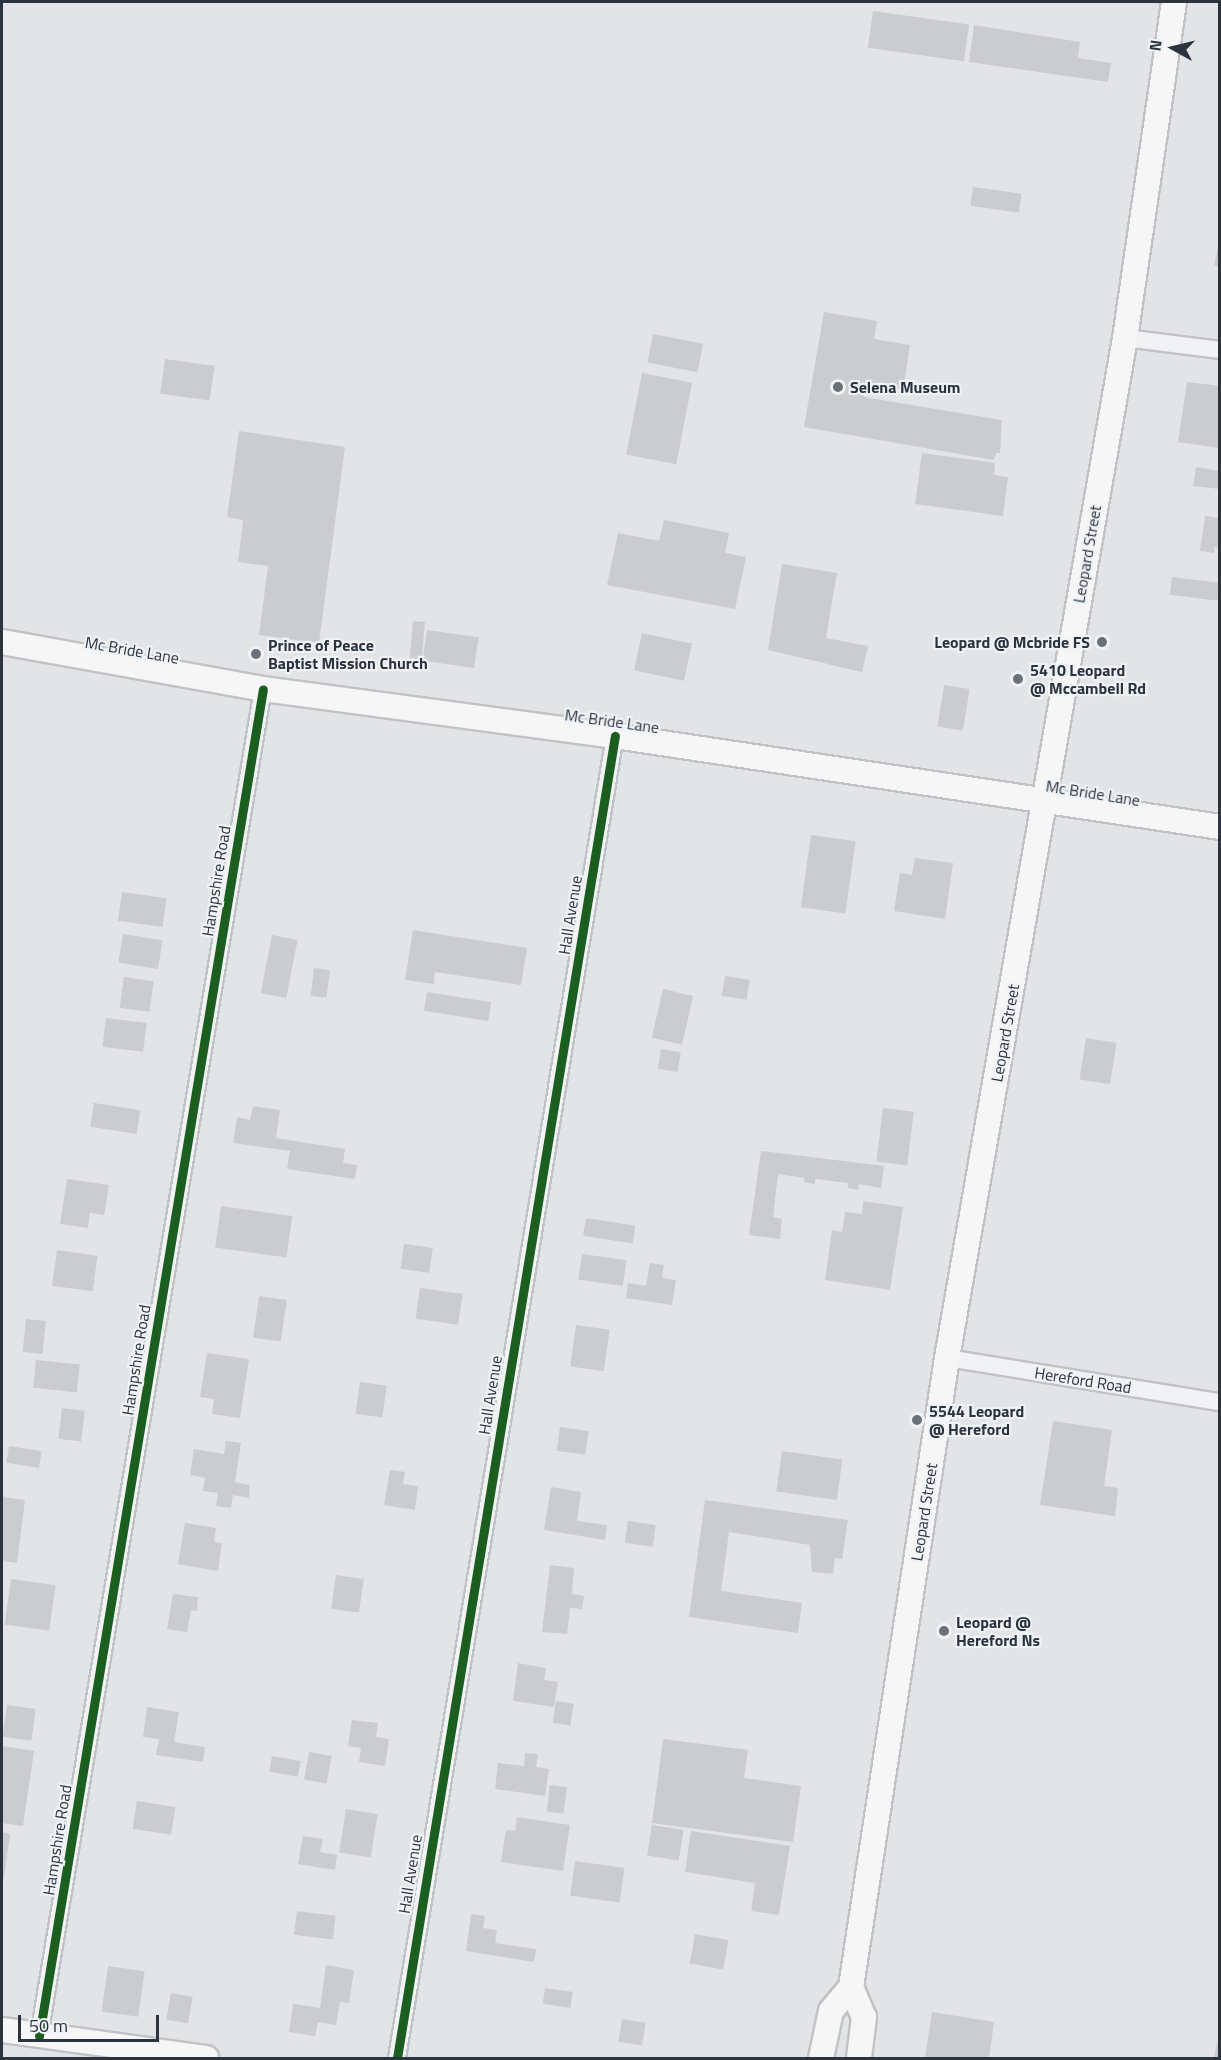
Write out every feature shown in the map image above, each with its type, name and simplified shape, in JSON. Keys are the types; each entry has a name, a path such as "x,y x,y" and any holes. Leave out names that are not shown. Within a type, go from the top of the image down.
{"main road":[{"name":"Leopard Street","path":"851,1987 947,1358 1125,338 1174,2"},
{"name":"Mc Bride Lane","path":"2,642 263,689 615,736 1220,827"},
{"path":"821,2058 831,2011 851,1987 864,2017 859,2058"},
{"path":"2,2030 206,2058"}],"street":[{"path":"1125,338 1220,350"},
{"name":"Hampshire Road","path":"39,2036 263,689"},
{"name":"Hall Avenue","path":"397,2058 615,736"},
{"name":"Hereford Road","path":"947,1358 1220,1402"}],"building":[{"path":"873,11 969,24 964,61 868,48"},
{"path":"974,25 1080,42 1078,58 1111,63 1108,82 969,62"},
{"path":"973,187 1022,194 1019,213 970,206"},
{"path":"1220,237 1220,266 1214,266"},
{"name":"Selena Museum","path":"824,312 877,321 874,339 910,345 903,390 866,384 864,397 1002,420 1000,453 996,453 994,460 804,427"},
{"path":"653,334 703,344 698,372 647,362"},
{"path":"165,359 215,366 210,401 160,394"},
{"path":"642,373 692,383 676,464 626,454"},
{"path":"1187,382 1220,386 1220,448 1178,442"},
{"path":"239,431 345,447 319,643 259,635 268,566 238,562 243,520 227,517"},
{"path":"922,453 995,463 994,475 1008,477 1003,516 915,504"},
{"path":"1196,467 1220,471 1220,489 1193,486"},
{"path":"1205,516 1218,518 1220,523 1220,548 1214,547 1214,553 1200,551"},
{"path":"664,520 729,533 725,553 746,557 735,609 607,585 618,533 659,541"},
{"path":"782,564 837,573 826,638 868,646 862,672 768,650"},
{"path":"1172,577 1220,583 1217,601 1170,595"},
{"path":"413,621 425,622 422,661 410,660"},
{"path":"427,630 478,637 474,668 423,661"},
{"path":"642,633 692,644 684,681 634,670"},
{"path":"944,685 970,689 963,731 937,726"},
{"path":"811,835 856,841 845,914 801,907"},
{"path":"915,858 953,863 945,919 894,911 900,873 912,875"},
{"path":"122,892 167,898 163,927 118,921"},
{"path":"413,930 527,948 521,985 435,972 434,984 405,980"},
{"path":"123,934 163,940 158,969 118,963"},
{"path":"272,935 298,940 286,998 261,993"},
{"path":"314,968 330,970 326,998 311,996"},
{"path":"725,976 750,980 747,1000 722,996"},
{"path":"124,977 154,981 149,1012 120,1008"},
{"path":"663,989 693,996 682,1045 652,1038"},
{"path":"427,992 491,1002 488,1021 424,1011"},
{"path":"106,1018 147,1023 143,1052 102,1047"},
{"path":"1086,1038 1117,1043 1110,1084 1079,1079"},
{"path":"661,1049 681,1052 678,1072 658,1069"},
{"path":"94,1103 140,1110 137,1134 90,1127"},
{"path":"253,1106 280,1110 276,1138 345,1149 343,1163 357,1165 355,1179 287,1169 290,1151 233,1143 237,1117 250,1120"},
{"path":"883,1108 914,1112 907,1165 876,1162"},
{"path":"761,1151 884,1166 881,1188 859,1184 858,1190 848,1188 848,1183 815,1179 815,1184 804,1182 805,1178 778,1174 773,1217 782,1219 780,1239 749,1235"},
{"path":"67,1179 109,1185 104,1215 90,1213 88,1228 60,1224"},
{"path":"863,1201 903,1207 890,1290 825,1280 832,1230 842,1232 845,1212 862,1214"},
{"path":"221,1206 292,1216 286,1258 215,1248"},
{"path":"586,1218 635,1226 633,1244 583,1236"},
{"path":"404,1244 433,1248 429,1273 401,1269"},
{"path":"57,1250 98,1256 93,1291 52,1286"},
{"path":"582,1254 627,1260 623,1286 578,1280"},
{"path":"650,1263 664,1265 662,1278 676,1280 672,1305 626,1298 628,1283 646,1286"},
{"path":"420,1288 463,1294 458,1325 416,1319"},
{"path":"259,1296 287,1300 281,1341 253,1338"},
{"path":"26,1319 46,1321 42,1354 23,1352"},
{"path":"576,1325 610,1330 604,1371 570,1367"},
{"path":"207,1353 249,1359 240,1418 212,1414 214,1399 200,1397"},
{"path":"36,1360 80,1365 77,1392 33,1388"},
{"path":"360,1382 387,1386 382,1417 356,1414"},
{"path":"62,1408 85,1411 81,1442 58,1439"},
{"path":"1053,1421 1112,1430 1104,1486 1118,1488 1115,1516 1040,1505"},
{"path":"560,1427 589,1431 585,1455 557,1451"},
{"path":"226,1441 241,1443 235,1482 250,1485 249,1498 233,1495 231,1508 216,1506 218,1493 203,1491 205,1478 190,1475 194,1449 224,1454"},
{"path":"9,1446 42,1451 39,1468 6,1463"},
{"path":"782,1451 842,1459 837,1500 776,1492"},
{"path":"390,1470 405,1472 403,1484 418,1486 415,1510 384,1505"},
{"path":"551,1487 581,1492 577,1521 607,1525 605,1540 544,1530"},
{"path":"2,1497 25,1500 17,1563 2,1561"},
{"path":"705,1500 848,1520 842,1559 835,1558 833,1574 812,1572 810,1545 729,1532 721,1591 802,1603 798,1633 689,1617"},
{"path":"628,1521 656,1525 653,1547 625,1543"},
{"path":"185,1523 216,1528 214,1542 222,1543 218,1571 178,1564"},
{"path":"550,1565 574,1568 572,1594 584,1596 582,1609 570,1608 567,1634 542,1632"},
{"path":"336,1575 364,1579 359,1613 331,1609"},
{"path":"11,1579 56,1585 49,1631 5,1625"},
{"path":"173,1594 198,1597 197,1611 191,1610 187,1632 167,1629"},
{"path":"518,1663 546,1668 544,1680 558,1682 554,1707 513,1701"},
{"path":"556,1701 574,1704 570,1726 553,1723"},
{"path":"7,1705 36,1709 31,1741 3,1737"},
{"path":"147,1707 179,1712 174,1742 205,1747 203,1762 156,1755 159,1739 143,1737"},
{"path":"352,1720 378,1723 376,1737 389,1739 385,1766 359,1762 361,1748 348,1746"},
{"path":"663,1739 748,1750 744,1778 801,1786 793,1842 652,1823"},
{"path":"2,1746 34,1751 23,1826 2,1823"},
{"path":"309,1752 332,1756 327,1784 304,1780"},
{"path":"525,1753 538,1754 536,1767 549,1769 545,1796 495,1789 498,1763 524,1766"},
{"path":"272,1756 301,1761 298,1777 269,1772"},
{"path":"550,1785 567,1787 564,1814 547,1812"},
{"path":"137,1801 176,1807 171,1835 133,1829"},
{"path":"346,1809 378,1814 371,1857 339,1852"},
{"path":"517,1817 570,1825 563,1871 501,1862 506,1830 515,1831"},
{"path":"652,1825 684,1830 679,1861 647,1856"},
{"path":"691,1831 790,1846 779,1915 751,1911 755,1883 685,1872"},
{"path":"2,1832 10,1834 3,1883 2,1883"},
{"path":"303,1836 323,1839 320,1852 337,1855 335,1870 298,1864"},
{"path":"575,1861 625,1868 620,1903 570,1896"},
{"path":"297,1911 336,1916 333,1940 294,1935"},
{"path":"471,1914 485,1916 483,1928 497,1930 495,1943 536,1949 534,1962 466,1951"},
{"path":"695,1934 728,1940 723,1969 690,1964"},
{"path":"326,1965 354,1970 349,2003 340,2002 336,2025 318,2022 315,2036 289,2032 293,2004 320,2008"},
{"path":"108,1966 145,1971 138,2017 102,2012"},
{"path":"545,1988 573,1992 571,2008 543,2004"},
{"path":"171,1993 193,1997 188,2023 166,2020"},
{"path":"932,2012 994,2022 989,2058 925,2058"},
{"path":"622,2019 646,2023 642,2045 618,2042"},
{"path":"1217,2041 1220,2058 1214,2058"}],"cycle path":[{"path":"39,2036 263,689"},
{"path":"397,2058 615,736"}],"place":[{"name":"Selena Museum","path":"838,387"},
{"name":"Leopard @ Mcbride FS","path":"1102,642"},
{"name":"Prince of Peace Baptist Mission Church","path":"256,654"},
{"name":"5410 Leopard @ Mccambell Rd","path":"1018,679"},
{"name":"5544 Leopard @ Hereford","path":"917,1420"},
{"name":"Leopard @ Hereford Ns","path":"944,1631"}]}
